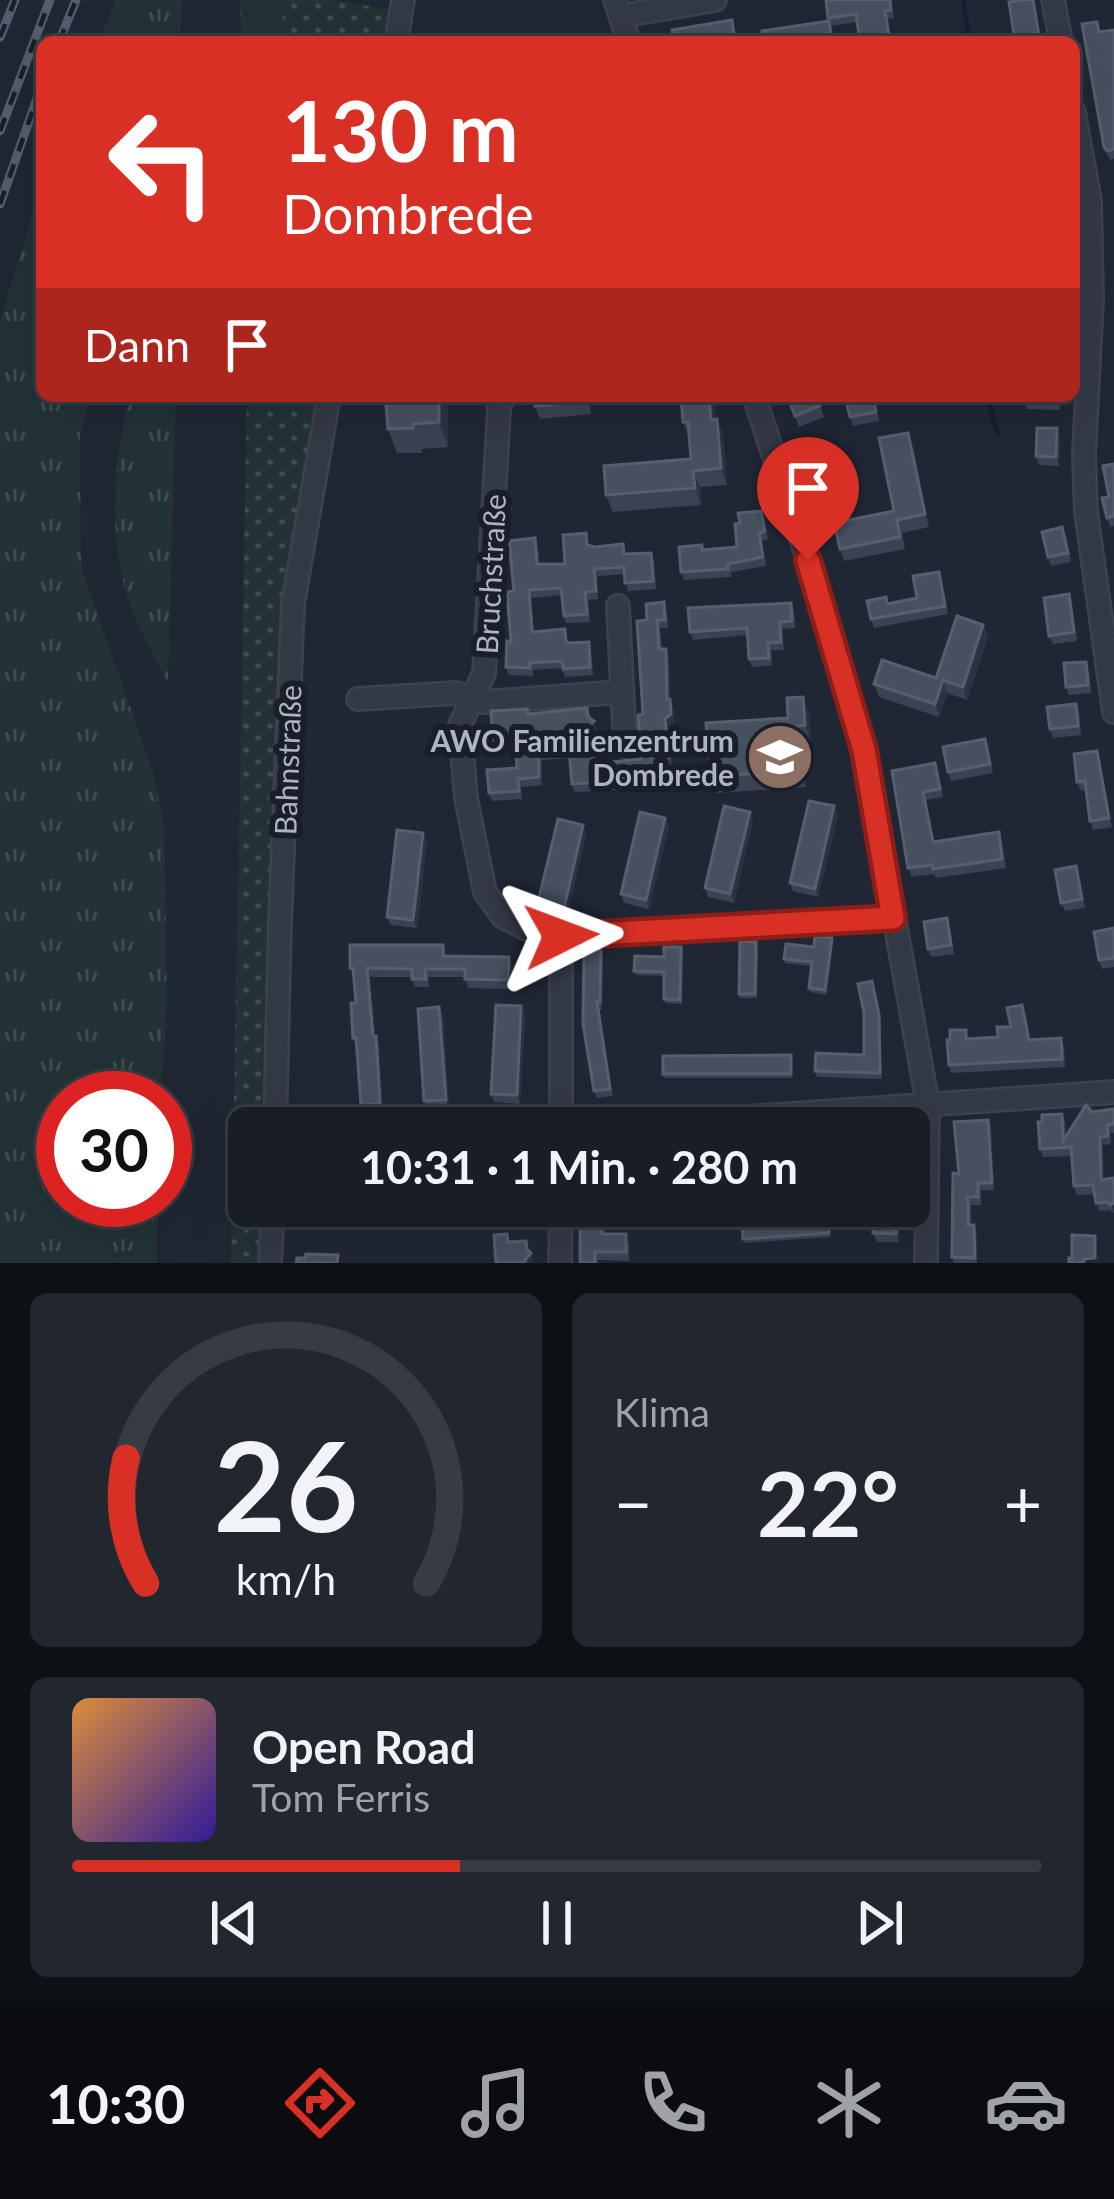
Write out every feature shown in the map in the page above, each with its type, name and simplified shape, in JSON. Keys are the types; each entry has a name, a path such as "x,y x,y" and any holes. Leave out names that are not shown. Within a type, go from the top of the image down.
{"street":[{"path":"397,36 403,0"},
{"path":"618,8 715,0"},
{"path":"1053,0 1060,36"},
{"path":"1080,145 1103,299 1084,454 1086,512 1114,712"},
{"name":"Bahnstraße","path":"276,1107 293,604 328,402"},
{"name":"Bruchstraße","path":"501,402 484,674 460,725 466,798 484,892 503,917 531,931 561,936"},
{"path":"756,402 818,589 864,750 928,1105 926,1263"},
{"path":"618,606 625,746"},
{"path":"358,699 455,693 484,702 621,692"},
{"path":"561,1107 561,936 893,918"},
{"path":"898,1107 1114,1092"},
{"path":"271,1263 272,1227"},
{"path":"560,1263 561,1227"}],"green space":[{"path":"116,0 183,0 180,36 101,36"},
{"path":"239,0 286,0 279,36 242,36"},
{"path":"286,0 332,0 394,10 390,36 279,36"},
{"path":"36,202 36,402 89,402 80,437 81,567 154,775 164,827 167,999 163,1071 36,1071 36,1227 158,1227 157,1263 0,1263 0,320"},
{"path":"129,402 176,402 168,683 134,616 119,563 115,507"},
{"path":"247,402 328,402 293,604 270,1107 234,1107"},
{"path":"232,1227 264,1227 263,1263 231,1263"}],"building":[{"path":"826,0 890,0 891,10 885,11 889,36 859,36 856,14 828,18"},
{"path":"1033,0 1039,36 1014,36 1009,2"},
{"path":"732,20 734,35 673,36 672,30"},
{"path":"829,21 831,35 763,36 762,31"},
{"path":"1097,22 1099,32 1114,30 1114,149 1107,151 1082,24"},
{"path":"439,402 439,422 388,429 386,405"},
{"path":"681,402 710,402 711,420 717,419 721,468 693,471 695,488 606,495 604,466 691,459 688,422 683,422"},
{"path":"790,402 818,402 820,406 795,416"},
{"path":"846,402 874,402 876,412 850,417"},
{"path":"1037,428 1057,428 1056,457 1036,456"},
{"path":"908,433 925,514 897,520 900,537 840,549 834,523 894,511 879,438"},
{"path":"1114,464 1114,516 1107,518 1102,498 1109,497 1103,466"},
{"path":"761,511 763,557 728,564 728,569 681,572 679,547 737,547 738,513"},
{"path":"1062,527 1068,553 1048,557 1042,532"},
{"path":"586,533 587,545 623,544 624,554 651,553 653,581 625,583 624,567 594,569 596,591 585,592 587,614 564,616 561,588 529,590 532,632 565,629 566,643 589,642 590,667 563,669 562,661 506,667 507,641 511,642 507,592 514,591 509,541 535,538 537,564 565,564 563,535"},
{"path":"939,572 945,606 871,619 867,601 886,597 887,604 917,598 913,576"},
{"path":"1069,594 1074,632 1049,636 1044,598"},
{"path":"664,602 665,620 657,620 659,649 666,649 671,714 665,719 669,758 661,759 663,778 572,784 569,749 539,751 539,777 518,779 519,791 489,793 487,770 517,768 515,738 493,740 491,711 527,709 528,714 587,708 594,721 589,726 590,755 603,763 641,759 637,621 647,620 646,604"},
{"path":"791,603 792,621 780,622 781,642 768,643 769,658 749,659 747,628 690,632 688,608"},
{"path":"957,616 983,625 963,687 943,680 935,704 874,684 882,660 936,678"},
{"path":"1086,662 1088,685 1066,687 1064,663"},
{"path":"803,697 805,725 797,726 800,771 710,776 706,723 788,718 787,698"},
{"path":"1076,704 1078,726 1050,729 1047,707"},
{"path":"985,739 990,764 948,772 943,747"},
{"path":"1097,751 1109,818 1090,821 1085,781 1077,782 1074,754"},
{"path":"935,763 940,789 923,792 933,842 999,832 1002,859 908,868 892,771"},
{"path":"809,801 834,806 815,889 790,883"},
{"path":"724,806 750,812 730,894 705,888"},
{"path":"640,812 665,818 646,900 621,894"},
{"path":"558,819 583,825 564,908 538,902"},
{"path":"397,830 423,833 413,920 387,917"},
{"path":"1076,866 1082,899 1061,903 1055,870"},
{"path":"947,918 951,945 928,949 924,922"},
{"path":"1114,928 1114,958 1099,960 1094,932"},
{"path":"815,936 832,938 825,990 809,988 812,962 784,959 786,944 814,947"},
{"path":"740,941 756,942 755,994 739,994"},
{"path":"350,945 443,945 443,956 509,957 508,980 465,979 465,969 425,969 426,979 412,979 412,969 367,968 380,1104 361,1105"},
{"path":"664,947 681,947 680,1000 664,999 664,972 634,971 635,956 664,957"},
{"path":"584,949 601,950 597,1002 610,1089 594,1091 583,1024"},
{"path":"872,981 879,1015 880,1073 815,1071 816,1053 864,1055 858,984"},
{"path":"496,1005 521,1006 517,1095 491,1094"},
{"path":"1022,1005 1029,1040 1061,1038 1062,1059 949,1065 950,1030 966,1030 966,1039 998,1037 997,1027 1011,1027 1007,1008"},
{"path":"439,1007 446,1100 424,1101 418,1009"},
{"path":"791,1055 791,1074 663,1074 663,1056"},
{"path":"1086,1105 1092,1112 1114,1109 1108,1136 1100,1137 1101,1180 1114,1178 1111,1205 1096,1203 1093,1185 1074,1186 1071,1147 1040,1149 1042,1115 1062,1114 1063,1141"},
{"path":"988,1120 992,1183 978,1183 978,1197 968,1197 975,1258 952,1257 953,1173 959,1174 954,1122"},
{"path":"580,1227 602,1227 602,1234 626,1234 626,1252 595,1252 595,1263 580,1263"},
{"path":"742,1227 829,1227 829,1233 743,1239"},
{"path":"873,1227 896,1227 896,1234 873,1233"},
{"path":"507,1234 508,1242 526,1241 531,1253 525,1263 496,1263 494,1235"},
{"path":"1072,1235 1095,1236 1095,1258 1069,1263"},
{"path":"306,1254 338,1255 337,1263 296,1263"}],"waterway":[{"path":"963,0 968,36"},
{"path":"988,402 998,433"}],"railway":[{"path":"0,37 15,0"},
{"path":"36,36 50,0"},
{"path":"61,36 76,0"},
{"path":"0,131 36,37"},
{"path":"0,204 36,101"}],"place":[{"name":"AWO Familienzentrum Dombrede","path":"780,757"}],"route":[{"path":"561,936 893,918 864,750 808,560"}]}
